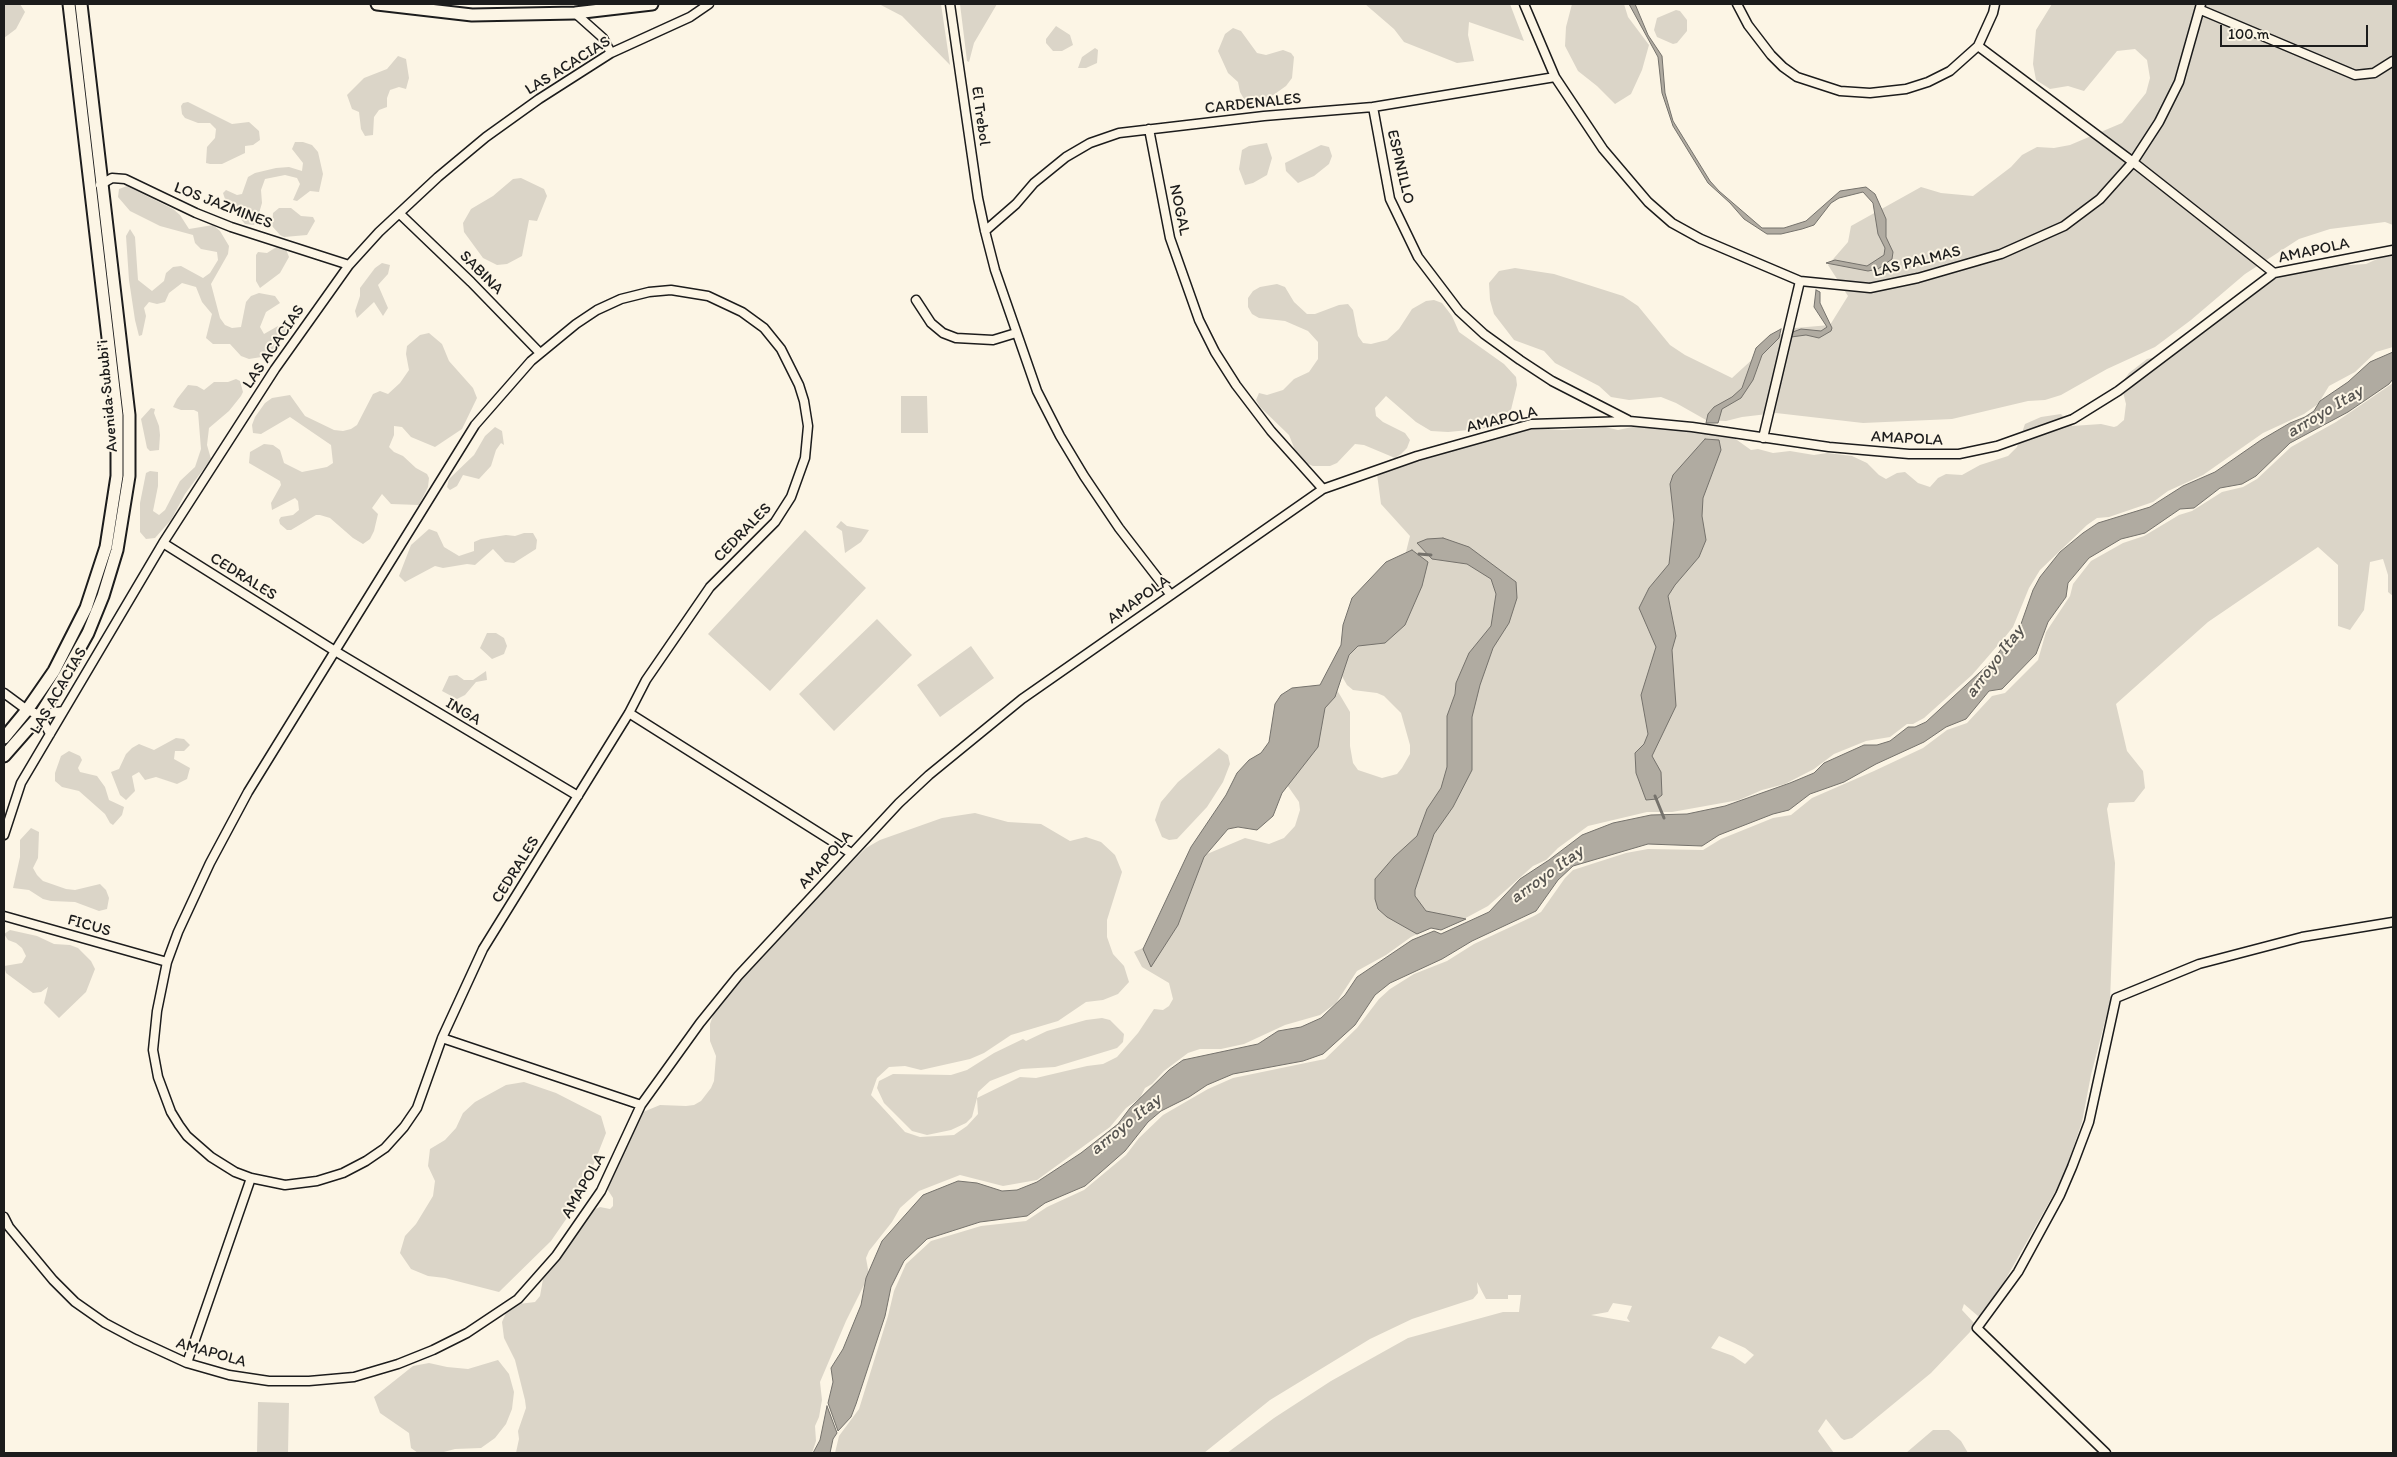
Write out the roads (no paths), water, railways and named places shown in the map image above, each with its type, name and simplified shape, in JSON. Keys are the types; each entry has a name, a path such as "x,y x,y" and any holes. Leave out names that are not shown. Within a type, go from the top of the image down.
{"street":[{"name":"Avenida Sububi'i","path":"4,738 27,710 54,671 86,608 106,547 113,503 118,442 117,415 69,4"},
{"name":"Avenida Sububi'i","path":"4,756 40,715 84,642 96,614 117,550 128,486 129,415 81,4"},
{"path":"377,4 472,15 574,13 652,4"},
{"name":"LAS ACACIAS","path":"4,834 21,783 162,543 275,369 349,265 379,232 438,177 486,137 539,99 611,53 690,17 709,4"},
{"name":"El Trebol","path":"950,4 978,198 985,231 995,270 1037,391 1060,436 1120,528 1170,594"},
{"path":"1524,4 1555,77"},
{"path":"1737,4 1748,25 1770,54 1797,77 1840,91 1870,93 1913,87 1950,71 1978,46 1993,13 1995,4"},
{"path":"2201,7 2355,75 2374,73 2393,61"},
{"name":"LAS PALMAS","path":"1555,77 1603,149 1648,202 1672,223 1701,239 1800,281 1870,288 1918,278 2001,254 2064,226 2100,199 2148,141 2179,82 2201,7"},
{"path":"574,13 603,38 611,53"},
{"path":"1978,46 2132,162 2274,273"},
{"name":"CARDENALES","path":"985,231 1016,204 1034,183 1066,157 1090,143 1118,133 1373,107 1555,77"},
{"name":"ESPINILLO","path":"1373,107 1390,200 1418,257 1459,311 1484,334 1552,381 1629,420"},
{"name":"NOGAL","path":"1149,129 1170,238 1188,296 1215,352 1236,385 1271,431 1323,488"},
{"name":"LOS JAZMINES","path":"90,191 112,178 125,179 222,224 349,265"},
{"name":"SABINA","path":"400,214 471,282 540,353"},
{"name":"AMAPOLA","path":"6,1229 52,1280 75,1302 134,1339 187,1363 229,1375 269,1381 309,1381 354,1376 398,1364 433,1350 467,1333 518,1299 556,1256 602,1191 641,1105 700,1023 738,976 870,832 929,775 1022,700 1323,488 1417,456 1531,424 1629,420 1692,427 1829,448 1909,454 1958,454 1997,446 2073,419 2118,391 2274,273 2393,250"},
{"path":"1762,438 1800,281"},
{"name":"CEDRALES","path":"671,290 708,296 742,312 764,328 781,350 794,372 804,401 808,426 805,458 798,480 785,508 775,522 732,564 700,600 646,680 630,713 483,949 442,1038 417,1108 404,1127 379,1152 343,1173 317,1181 285,1185 251,1178 236,1172 211,1157 187,1136 171,1112 158,1078 153,1050 157,1011 167,962 210,863 248,792 335,651 475,425 503,391 540,353 576,324 597,310 621,299 650,292 671,290"},
{"path":"916,300 931,323 943,334 956,338 993,340 1016,332"},
{"name":"CEDRALES","path":"162,543 335,651"},
{"name":"INGA","path":"335,651 578,796"},
{"path":"4,693 27,710 40,715 63,711"},
{"path":"630,713 851,853"},
{"path":"40,715 50,734"},
{"name":"FICUS","path":"4,916 167,962"},
{"path":"2106,1453 1977,1328 2018,1272 2060,1195 2072,1168 2089,1122 2116,998 2200,964 2302,937 2393,922"},
{"path":"442,1038 641,1105"},
{"path":"187,1363 251,1178"},
{"path":"4,1217 6,1229"}],"water":[{"path":"1629,4 1635,4 1648,35 1662,56 1665,93 1673,121 1710,181 1719,191 1762,228 1784,228 1806,221 1840,191 1866,187 1875,194 1886,219 1886,237 1893,252 1892,259 1878,269 1868,271 1826,263 1835,260 1867,266 1884,255 1885,248 1878,234 1873,203 1863,192 1839,198 1831,203 1814,225 1781,234 1767,234 1744,219 1708,183 1673,126 1662,93 1658,57"},
{"path":"1816,290 1820,292 1820,303 1832,328 1831,331 1819,338 1806,335 1791,337 1790,333 1801,329 1821,331 1827,327 1814,307"},
{"path":"1781,329 1779,338 1762,355 1753,380 1741,398 1722,409 1718,423 1706,423 1708,414 1714,407 1732,397 1742,388 1756,348 1770,335"},
{"name":"arroyo Itay","path":"2393,352 2393,379 2389,384 2348,412 2290,443 2256,476 2242,484 2220,488 2194,508 2180,509 2145,533 2121,539 2089,558 2068,583 2066,597 2048,622 2036,654 2002,689 1989,691 1966,719 1946,727 1924,742 1876,764 1844,782 1810,794 1789,810 1773,814 1719,835 1702,846 1648,844 1573,866 1558,880 1536,911 1390,983 1375,995 1355,1025 1323,1054 1303,1061 1233,1074 1207,1085 1189,1097 1161,1111 1148,1122 1125,1151 1085,1186 1045,1203 1027,1216 980,1222 927,1239 904,1261 891,1287 885,1316 856,1404 851,1417 838,1431 828,1403 833,1382 831,1368 843,1349 861,1305 866,1278 882,1241 923,1195 958,1181 977,1183 1002,1191 1017,1190 1037,1182 1081,1153 1118,1124 1130,1108 1169,1070 1183,1060 1258,1044 1278,1031 1301,1027 1321,1018 1345,995 1357,977 1412,940 1434,931 1441,934 1489,912 1520,879 1582,835 1613,823 1651,815 1687,814 1725,806 1814,773 1824,763 1864,745 1877,745 1890,741 1908,727 1915,727 1926,722 1992,661 2021,624 2033,590 2040,577 2060,552 2083,533 2098,523 2150,507 2183,486 2215,472 2261,440 2314,411 2320,401 2348,382 2370,362"},
{"path":"1705,439 1719,440 1721,450 1703,498 1702,516 1706,540 1699,557 1668,596 1676,636 1672,650 1676,706 1652,756 1661,772 1662,795 1657,799 1646,800 1636,773 1635,753 1644,744 1648,734 1641,695 1656,647 1639,608 1649,588 1669,564 1674,520 1670,484 1673,475"},
{"path":"1443,538 1469,547 1516,582 1517,598 1509,623 1493,648 1480,685 1472,717 1472,770 1453,807 1434,834 1415,890 1415,896 1426,911 1466,919 1441,930 1431,928 1417,934 1387,917 1378,909 1375,899 1375,879 1394,857 1417,836 1427,809 1441,788 1447,767 1447,716 1455,694 1456,683 1469,653 1491,626 1496,594 1491,579 1467,564 1432,559 1417,543 1427,539"},
{"path":"1412,550 1428,562 1422,586 1405,625 1385,643 1358,646 1349,655 1335,697 1325,708 1318,747 1282,793 1273,816 1257,830 1238,827 1228,829 1204,857 1178,925 1151,967 1143,949 1191,847 1226,795 1237,773 1249,760 1261,753 1269,742 1275,704 1281,695 1292,688 1320,685 1341,645 1343,625 1352,598 1386,562"},
{"path":"827,1406 837,1433 833,1439 830,1453 813,1453 820,1440"}],"waterway":[{"path":"1419,554 1431,555"},
{"path":"1655,796 1664,818"}]}
